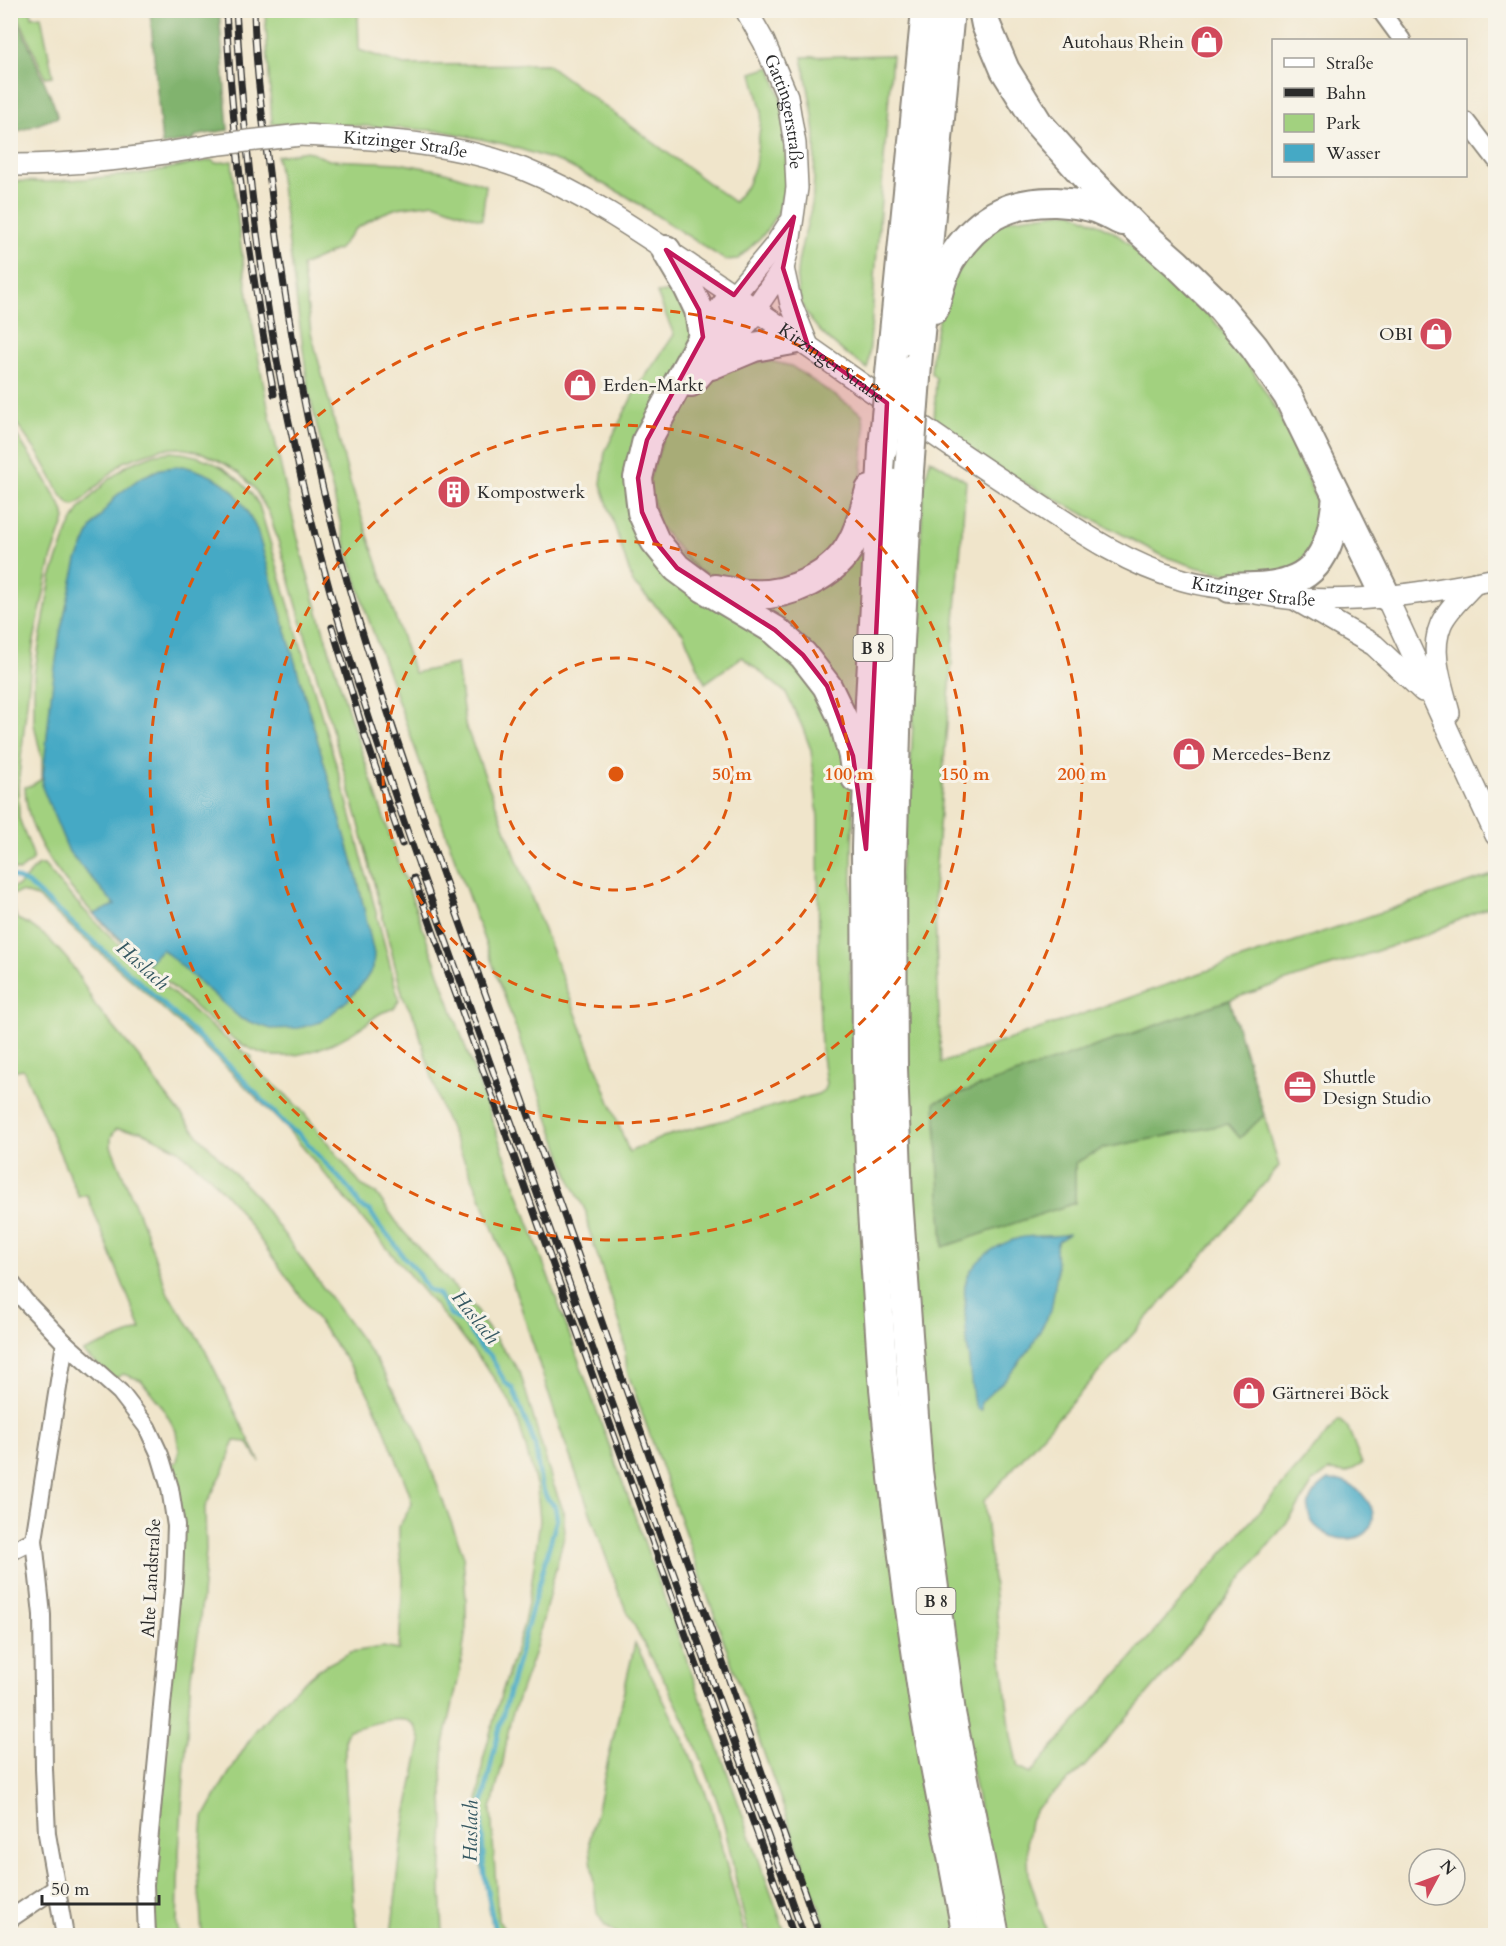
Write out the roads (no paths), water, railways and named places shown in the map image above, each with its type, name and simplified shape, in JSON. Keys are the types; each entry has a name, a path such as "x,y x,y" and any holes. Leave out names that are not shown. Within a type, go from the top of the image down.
{"highway":[{"name":"B 8","path":"926,10 883,448 870,701 866,849 867,1061 872,1211 883,1378 893,1478 924,1706 967,1935"},
{"name":"B 8","path":"950,10 909,471 897,699 892,869 893,1068 898,1199 918,1471 951,1713 995,1935"},
{"path":"983,10 986,25 1005,70 1038,123 1135,227 1176,262 1217,303 1254,347 1288,396 1386,596"},
{"path":"917,365 942,278 950,262 980,225 998,213 1019,205 1046,202 1072,203 1096,209 1135,227"},
{"path":"666,250 699,310 703,337"},
{"path":"744,302 703,337 647,440 638,478 642,512 655,541 677,568 704,588 775,630 803,655 827,686 843,719 853,756 866,849"},
{"path":"663,411 706,367 744,302"},
{"path":"706,367 754,347 803,342"},
{"path":"704,588 753,595 784,592 816,579 834,565 852,544 883,448"},
{"path":"1230,588 1290,582 1308,572 1323,555 1330,538 1337,497"}],"street":[{"name":"Gattingerstraße","path":"744,302 783,268 794,217 797,188 795,144 787,96 764,42 746,10"},
{"path":"1380,10 1401,39"},
{"path":"1467,122 1496,160"},
{"name":"Kitzinger Straße","path":"10,165 50,165 160,155 301,135 405,141 475,154 519,168 579,195 803,342 940,440 1078,530 1151,569 1181,580 1295,599 1346,600 1424,592 1485,581"},
{"name":"Gattingerstraße","path":"744,302 774,247 794,217"},
{"path":"783,268 803,342"},
{"path":"1460,757 1438,668 1436,645 1442,624 1452,608 1485,581"},
{"path":"1386,596 1496,836"},
{"path":"1295,599 1374,645 1434,702"},
{"name":"Alte Landstraße","path":"10,1281 25,1301 65,1343 120,1392 147,1427 160,1455 170,1488 176,1526 174,1579 146,1875 147,1935"},
{"path":"65,1343 34,1540 42,1616 47,1834 65,1935"},
{"path":"10,1552 34,1540"},
{"path":"10,1919 56,1888"}],"water":[{"path":"183,466 210,475 229,488 237,495 257,530 357,877 374,954 373,968 348,1000 321,1022 299,1028 271,1029 241,1019 162,949 147,964 94,914 115,905 69,852 42,787 60,633 77,560 92,527 116,496 140,478 160,469"},
{"path":"1069,1234 1058,1241 1056,1246 1057,1273 1051,1311 1030,1349 1007,1378 981,1402 981,1410 977,1409 973,1400 966,1328 965,1285 972,1268 994,1249 1019,1238"},
{"path":"1329,1480 1340,1481 1356,1489 1371,1506 1373,1520 1370,1527 1360,1536 1347,1539 1333,1537 1320,1530 1311,1520 1308,1508 1313,1494"}],"waterway":[{"name":"Haslach","path":"10,875 27,883 147,989 233,1069 290,1129 298,1133 353,1193 360,1206 370,1211 380,1227 416,1270 427,1289 438,1294 451,1315 464,1323 482,1350 490,1355 505,1382 513,1389 535,1445 541,1485 547,1498 555,1506 557,1518 498,1733 481,1811 484,1873 496,1936"}],"railway":[{"path":"226,10 237,155 257,299 274,394"},
{"path":"236,10 248,157 267,303 294,448 340,626 421,871 804,1936"},
{"path":"254,10 261,107 290,325 322,484 359,623 441,869 820,1936"},
{"path":"332,627 365,736 402,844"},
{"path":"414,878 794,1936"}],"place":[{"name":"Autohaus Rhein","path":"1207,42"},
{"name":"OBI","path":"1436,334"},
{"name":"Erden-Markt","path":"580,385"},
{"name":"Kompostwerk","path":"454,492"},
{"name":"Mercedes-Benz","path":"1189,754"},
{"name":"Shuttle Design Studio","path":"1300,1087"},
{"name":"Gärtnerei Böck","path":"1249,1393"}]}
